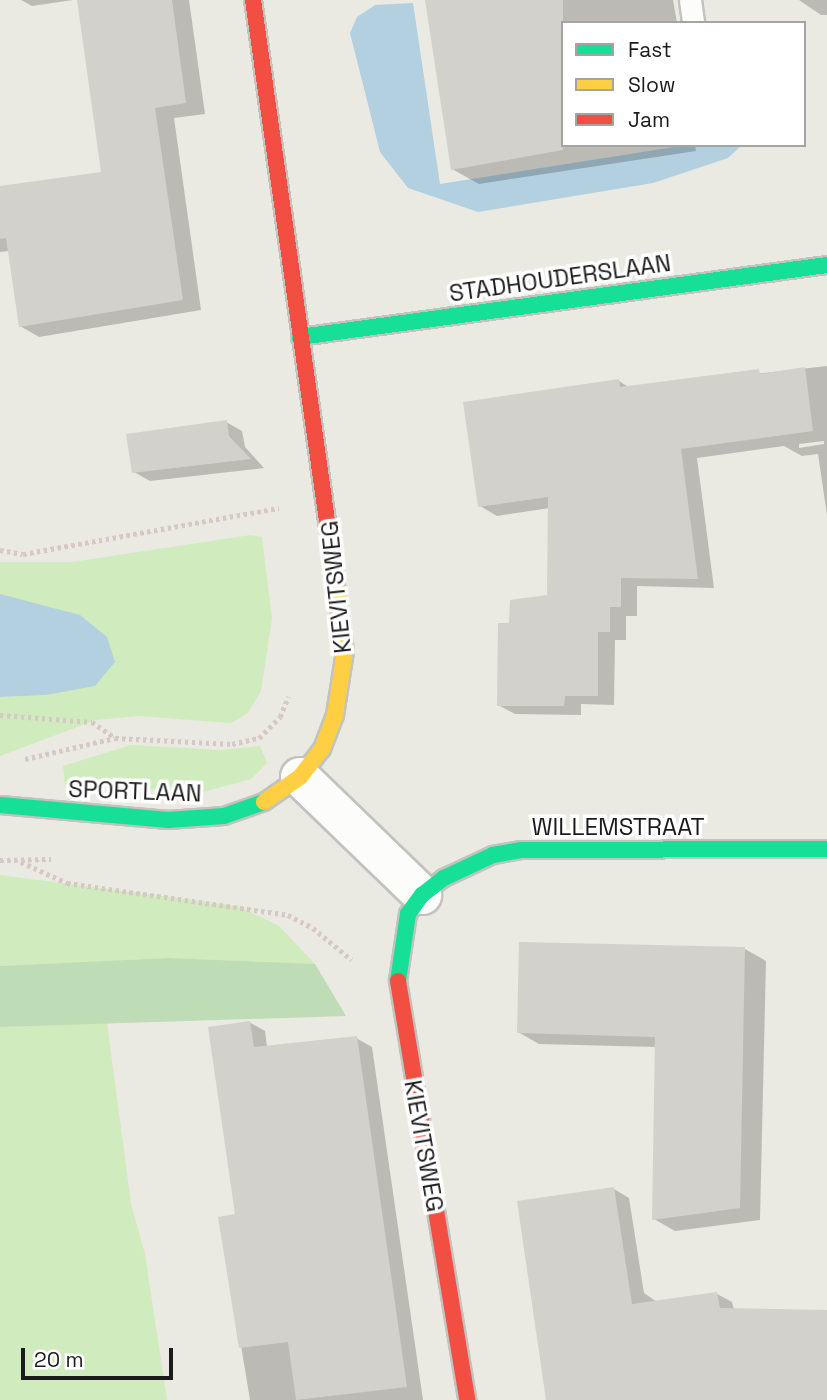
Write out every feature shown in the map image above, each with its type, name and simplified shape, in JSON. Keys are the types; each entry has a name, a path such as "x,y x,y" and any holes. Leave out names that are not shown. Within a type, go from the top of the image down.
{"street":[{"name":"KIEVITSWEG","path":"253,0 300,337 327,502 345,650 343,687 322,748 300,777"},
{"name":"STADHOUDERSLAAN","path":"300,337 827,265"},
{"name":"SPORTLAAN","path":"0,805 168,820 224,816 262,803 300,777"},
{"path":"300,777 422,895"},
{"name":"WILLEMSTRAAT","path":"422,895 469,864 522,850 827,849"},
{"name":"KIEVITSWEG","path":"422,895 408,914 397,964 467,1400"}],"lane":[{"path":"690,0 693,21"}],"path":[{"path":"0,550 23,554 327,502"},
{"path":"0,715 92,722 115,738"},
{"name":"SPORTLAAN","path":"20,760 115,738 232,744 259,738"},
{"path":"21,862 67,883 288,915 313,928 354,962 397,964"}],"green space":[{"path":"251,535 262,537 272,618 261,691 248,713 231,723 139,716 96,720 0,756 0,697 46,695 19,600 0,594 0,562 72,562"},
{"path":"131,745 220,750 260,746 267,763 251,779 203,792 65,784 63,766"},
{"path":"0,875 238,906 279,926 315,964 168,958 0,966"},
{"path":"168,958 315,964 346,1016 0,1027 0,966"},
{"path":"107,1023 131,1204 145,1254 167,1400 0,1400 0,1027"}],"water":[{"path":"413,3 440,184 674,147 740,147 728,158 653,183 478,212 408,188 380,152 350,33 357,17 375,5"},
{"path":"0,594 80,615 107,637 115,662 95,686 46,695 0,697"}],"building":[{"path":"77,0 172,0 186,103 155,108 183,300 19,327 6,238 0,239 0,186 101,172"},
{"path":"425,0 563,0 563,150 451,170"},
{"path":"805,367 813,431 681,449 698,579 621,578 621,607 610,607 610,632 598,632 598,696 565,696 564,706 497,706 498,623 509,623 510,600 547,595 548,497 478,507 463,402 619,379 620,387 759,369 760,374"},
{"path":"227,420 229,436 251,459 132,473 126,434"},
{"path":"519,942 745,947 740,1208 652,1220 655,1037 517,1033"},
{"path":"250,1021 254,1047 357,1036 407,1387 296,1400 288,1342 239,1348 218,1217 235,1214 208,1027"},
{"path":"614,1187 632,1304 717,1292 720,1308 827,1310 827,1400 546,1400 517,1201"}],"traffic: fast":[{"path":"300,337 827,265"},
{"path":"0,805 168,820 224,816 264,802"},
{"path":"398,981 408,914 422,895 444,878 493,855 522,850 827,849"}],"traffic: slow":[{"path":"264,802 300,777 322,749 335,715 345,651 333,563"}],"traffic: jam":[{"path":"253,0 333,563"},
{"path":"398,981 467,1400"}]}
